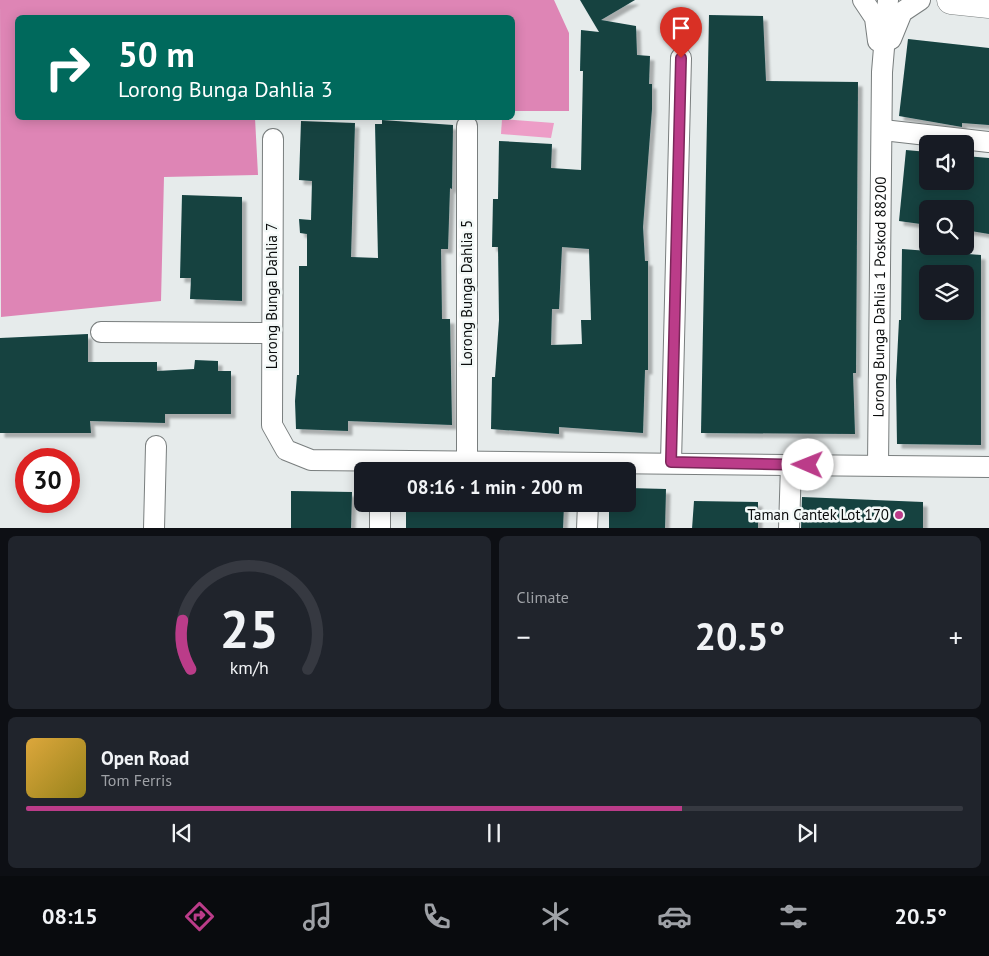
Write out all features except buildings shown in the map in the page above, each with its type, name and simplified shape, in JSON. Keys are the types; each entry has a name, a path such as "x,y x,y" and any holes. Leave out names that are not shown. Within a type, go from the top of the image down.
{"street":[{"path":"863,0 875,18 882,72"},
{"path":"882,72 888,0"},
{"path":"882,72 893,29 902,12 920,0"},
{"path":"951,0 989,4"},
{"path":"671,462 681,58"},
{"name":"Lorong Bunga Dahlia 1 Poskod 88200","path":"878,465 883,130 882,72"},
{"name":"Lorong Bunga Dahlia 5","path":"467,126 467,460"},
{"path":"883,130 989,142"},
{"name":"Lorong Bunga Dahlia 7","path":"273,139 272,425 286,450 311,460 354,464"},
{"path":"101,332 271,333"},
{"path":"154,528 156,446"},
{"path":"438,462 467,460 502,462"},
{"path":"636,464 671,462 989,467"},
{"path":"789,528 791,465"},
{"path":"380,512 380,528"},
{"path":"587,528 588,512"}],"shaded area":[{"path":"0,0 554,0 569,33 569,111 515,111 515,15 15,15 15,120 255,120 258,175 164,177 161,301 1,317"},
{"path":"502,120 554,123 551,138 501,134"}],"place":[{"name":"Taman Cantek Lot 170","path":"899,515"}],"route":[{"path":"681,58 671,462 808,465"}]}
